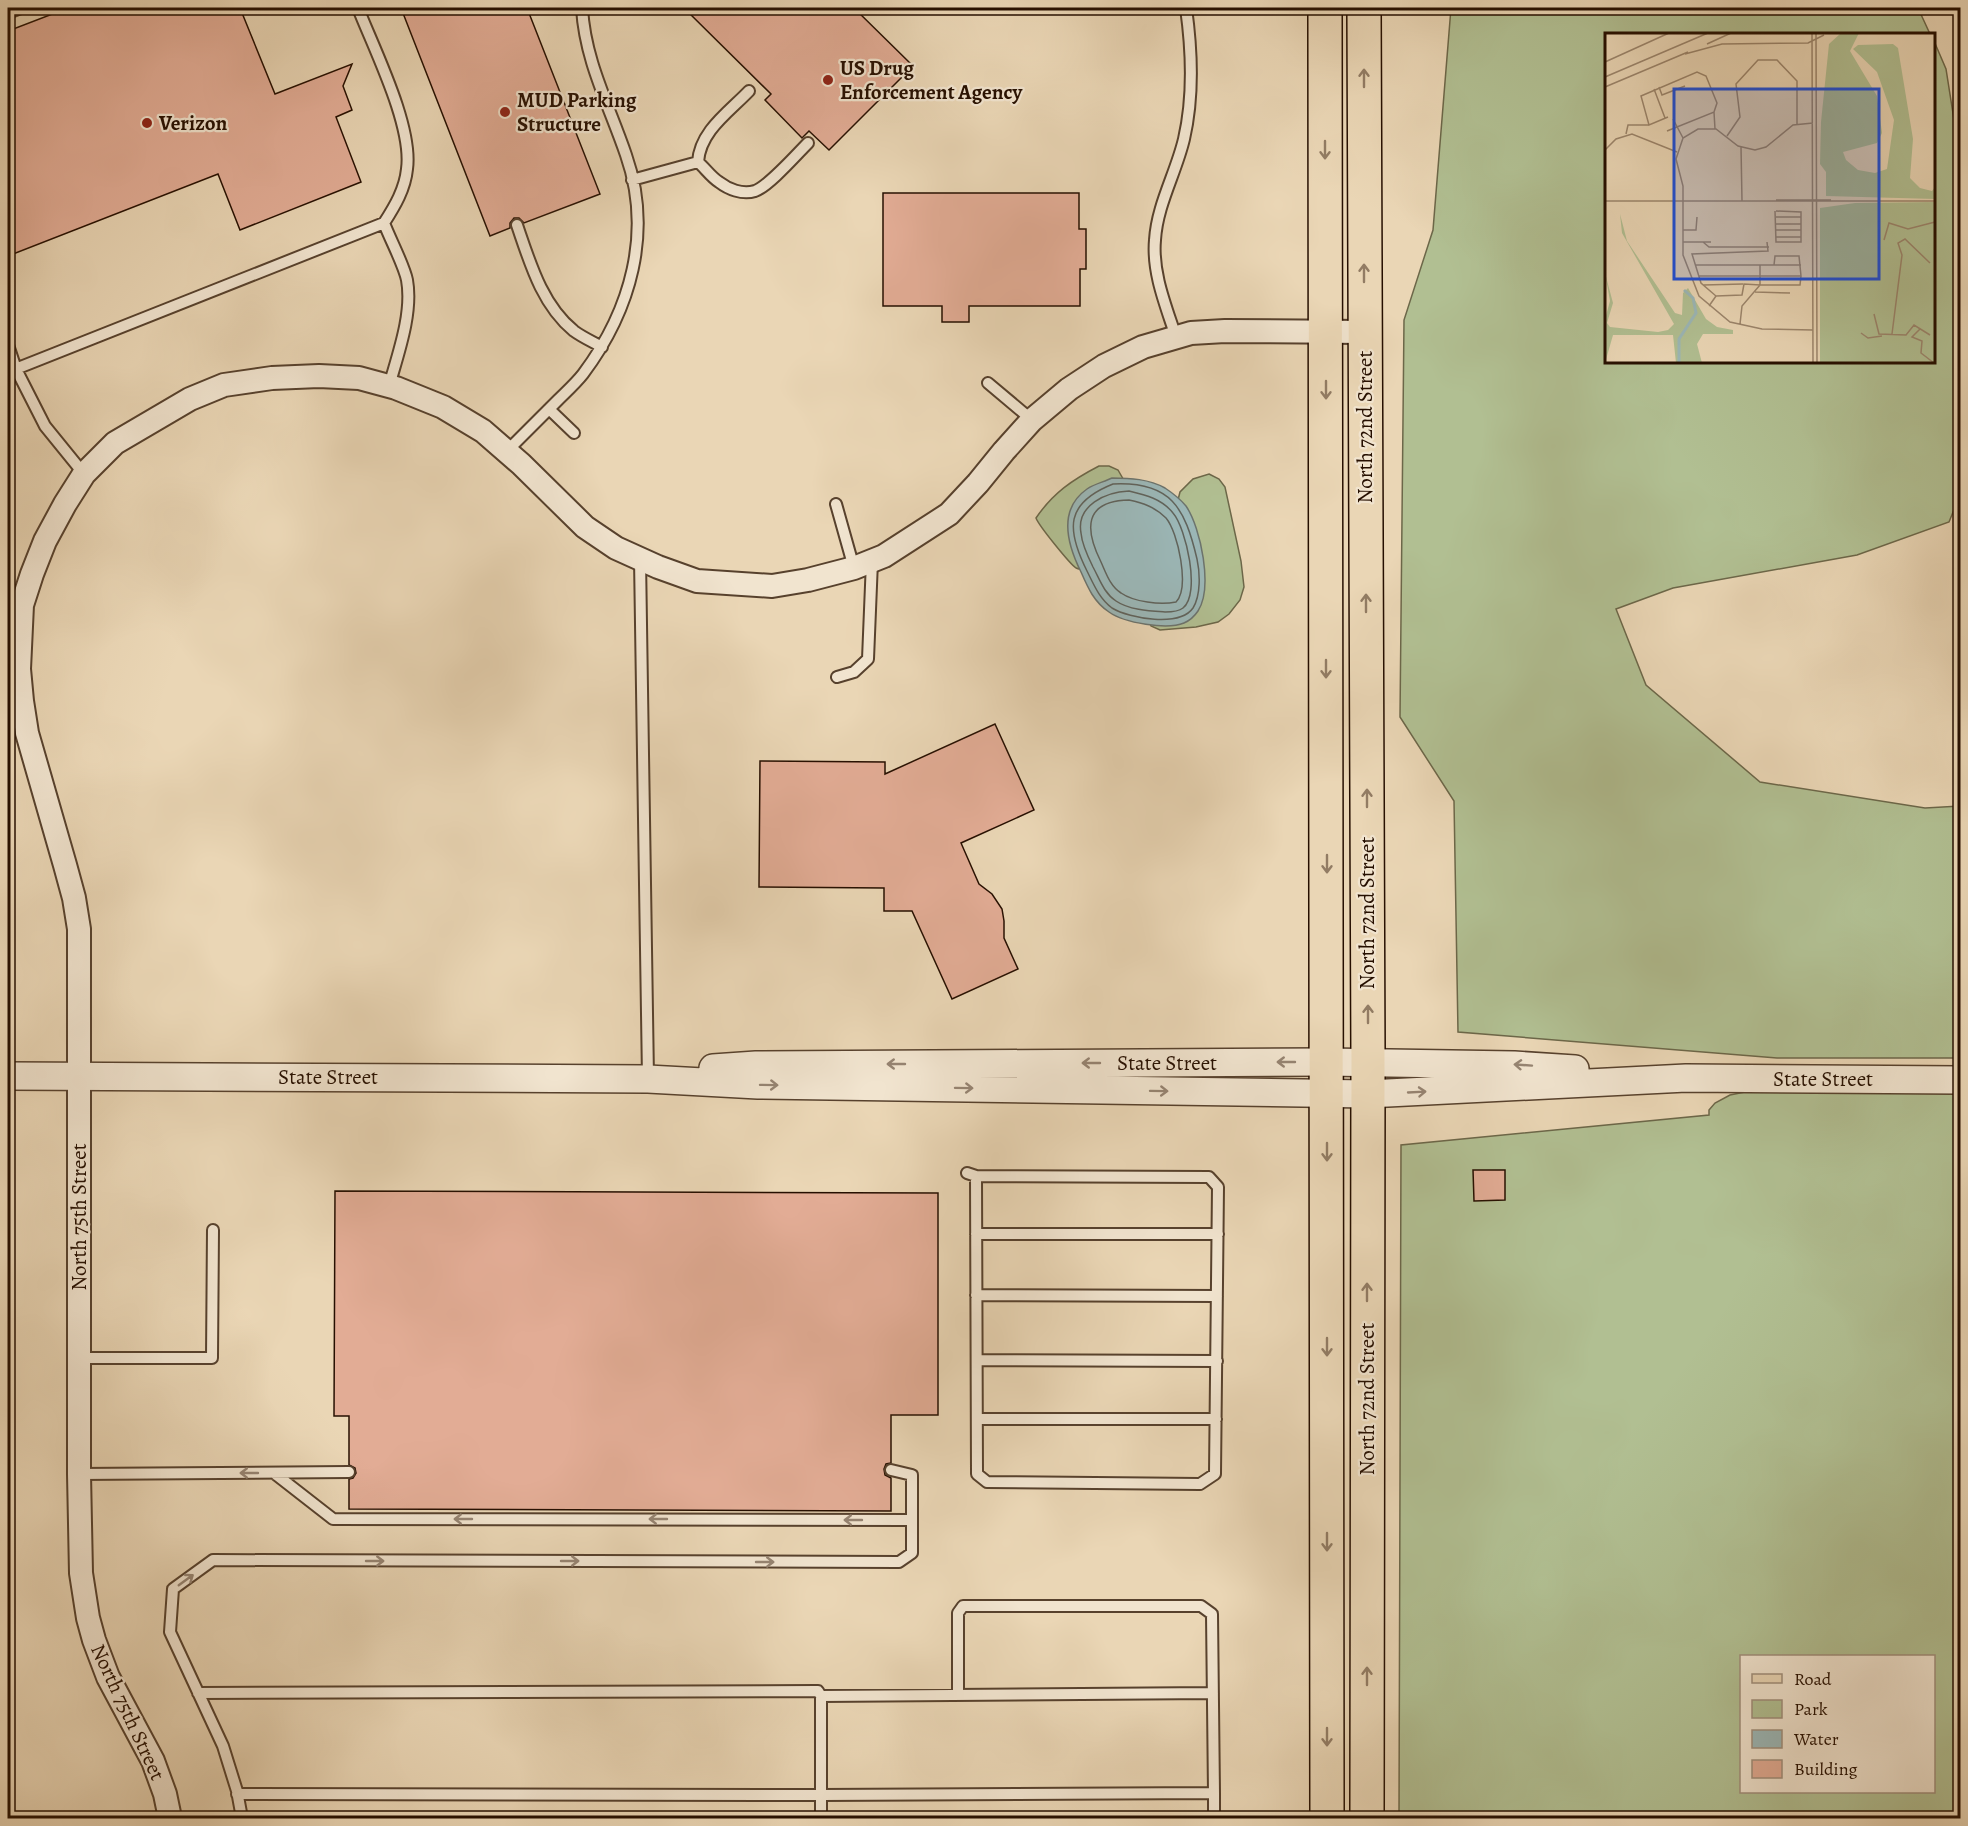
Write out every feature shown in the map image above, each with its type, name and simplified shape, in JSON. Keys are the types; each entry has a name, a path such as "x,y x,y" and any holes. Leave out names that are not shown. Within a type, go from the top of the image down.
{"main road":[{"name":"North 72nd Street","path":"1325,8 1327,1818"},
{"name":"North 72nd Street","path":"1364,8 1368,1062 1366,1818"}],"street":[{"name":"North 75th Street","path":"170,1818 165,1794 153,1761 108,1677 94,1641 81,1573 79,929 74,897 27,734 19,669 15,604 32,574 45,541 64,504 84,474 115,444 190,399 224,385 272,378 320,376 359,378 389,386 442,407 483,431 585,526 616,548 697,581 772,586 808,580 863,565 884,556 950,514 1032,420 1069,389 1104,366 1143,347 1191,333 1224,330 1365,332"},
{"name":"State Street","path":"648,1079 700,1068 756,1065 1327,1062 1514,1065 1686,1078"},
{"name":"State Street","path":"8,1076 648,1079 758,1085 1327,1094 1368,1094 1686,1078 1960,1080"}],"lane":[{"path":"8,12 21,8"},
{"path":"12,370 384,223 400,198 408,169 407,141 397,106 358,8"},
{"path":"506,452 582,376 602,347 623,306 633,269 638,230 636,194 627,156 594,72 583,32 582,8"},
{"path":"1176,337 1155,267 1155,239 1159,215 1184,139 1191,100 1191,39 1186,8"},
{"path":"698,162 705,135 749,91"},
{"path":"698,162 717,181 730,189 742,192 754,191 765,186 808,143"},
{"path":"632,180 698,162"},
{"path":"384,223 406,278 408,296 403,337 389,386"},
{"path":"517,225 535,276 555,313 575,332 602,347"},
{"path":"8,345 12,370 45,426 84,474"},
{"path":"988,383 1032,420"},
{"path":"549,409 574,433"},
{"path":"836,504 863,565 868,658 854,672 837,677"},
{"path":"640,559 648,1079"},
{"path":"971,1174 1209,1177 1218,1187 1215,1474 1200,1484 987,1482 977,1474 976,1234 971,1174"},
{"path":"79,1358 212,1358 213,1230"},
{"path":"976,1234 1218,1234"},
{"path":"976,1294 1217,1296"},
{"path":"977,1360 1217,1361"},
{"path":"977,1419 1216,1419"},
{"path":"242,1818 223,1746 170,1632 173,1589 213,1560 899,1562 912,1553 912,1475 891,1470"},
{"path":"79,1474 349,1472"},
{"path":"274,1473 333,1519 912,1520"},
{"path":"958,1695 958,1613 963,1606 1202,1606 1212,1614 1214,1818"},
{"path":"198,1693 818,1691 821,1696 821,1818"},
{"path":"821,1696 1213,1693"},
{"path":"237,1794 1214,1793"}],"green space":[{"path":"1451,8 1918,8 1930,33 1605,33 1605,363 1935,363 1935,43 1946,69 1960,158 1960,495 1949,522 1857,555 1673,588 1616,609 1646,685 1760,782 1925,808 1960,806 1960,1058 1777,1058 1458,1032 1454,801 1400,717 1404,320 1433,230"},
{"path":"1099,466 1109,466 1118,470 1126,484 1086,571 1076,568 1061,553 1036,518 1049,501 1064,488"},
{"path":"1209,474 1219,479 1225,487 1241,561 1244,587 1240,600 1229,614 1218,622 1196,627 1160,630 1151,626 1148,619 1180,492 1193,479"},
{"path":"1960,1085 1960,1818 1399,1818 1401,1145 1709,1115 1709,1110 1715,1103 1730,1095 1765,1088"}],"water":[{"path":"1112,478 1126,478 1159,485 1186,506 1200,543 1205,588 1198,611 1186,622 1167,626 1135,622 1116,616 1095,599 1089,589 1072,551 1068,518 1078,498 1090,487"}],"building":[{"name":"Verizon","path":"68,8 240,8 275,94 352,64 343,86 352,110 336,117 361,182 240,230 218,174 8,256 8,31"},
{"name":"MUD Parking Structure","path":"401,8 527,8 600,194 524,223 519,218 514,218 510,223 510,228 490,236"},
{"name":"US Drug Enforcement Agency","path":"684,8 854,8 913,66 829,150 809,131 802,138 765,100 771,94"},
{"path":"883,193 1079,193 1079,229 1086,229 1086,269 1080,269 1080,306 969,306 969,322 942,322 942,306 883,306"},
{"path":"995,724 1034,810 961,843 979,884 992,894 1002,909 1004,938 1018,969 952,999 912,911 884,911 884,888 759,887 760,761 885,762 885,774"},
{"path":"1473,1170 1505,1170 1505,1200 1474,1201"},
{"path":"335,1191 938,1193 938,1415 891,1415 891,1463 886,1464 884,1469 885,1475 891,1478 891,1511 349,1509 349,1479 353,1478 356,1473 355,1468 349,1465 349,1416 334,1416"}],"place":[{"name":"US Drug Enforcement Agency","path":"828,80"},
{"name":"MUD Parking Structure","path":"505,112"},
{"name":"Verizon","path":"147,123"}]}
